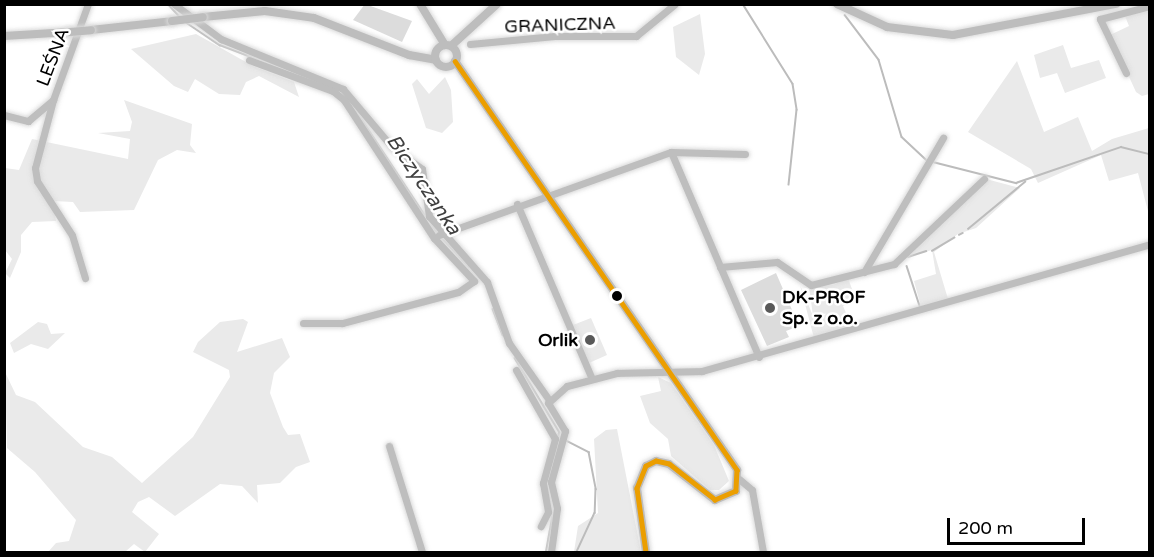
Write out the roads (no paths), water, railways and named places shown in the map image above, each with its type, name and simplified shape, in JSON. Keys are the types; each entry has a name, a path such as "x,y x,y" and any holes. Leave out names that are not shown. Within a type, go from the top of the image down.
{"main road":[{"path":"420,4 444,50 473,85 549,194 731,460 739,479 731,496 713,500 669,464 650,463 638,480 640,516 646,552"},
{"path":"4,36 92,30 265,11 314,18 419,57 444,50 471,31 497,4"},
{"path":"837,4 887,27 932,35 990,31 1093,6 1116,4"},
{"path":"444,50 453,63"}],"street":[{"name":"LEŚNA","path":"4,115 28,121 53,100 88,4"},
{"path":"174,4 221,39 343,89 392,147 422,169 426,209 441,233 487,282 509,343 544,401 564,440 547,482 557,508 551,552"},
{"name":"GRANICZNA","path":"470,44 555,36 636,36 675,4"},
{"path":"1126,73 1100,19 1149,6"},
{"path":"249,60 333,92 344,100 434,238 470,273 474,281 470,286 342,323 303,323"},
{"path":"53,100 35,168 37,181 72,235 85,278"},
{"path":"864,272 943,138"},
{"path":"434,238 441,233 517,204 671,152 745,154"},
{"path":"671,152 759,357"},
{"path":"720,267 777,262 811,285 896,263 984,179"},
{"path":"517,204 592,379"},
{"path":"544,401 567,386 592,379 669,370 699,372 759,357 1149,244"},
{"path":"516,370 544,401 555,439 547,482 548,512 541,526"},
{"path":"389,446 422,552"},
{"path":"739,479 752,490 763,552"}],"waterway":[{"name":"Biczyczanka","path":"168,4 179,16"},
{"path":"743,4 793,84 797,110 789,185"},
{"path":"845,15 879,60 902,137 928,161"},
{"name":"Biczyczanka","path":"187,23 220,45 257,59"},
{"name":"Biczyczanka","path":"355,109 425,215"},
{"path":"933,162 1016,183 1121,147 1150,154"},
{"path":"968,229 1025,182"},
{"name":"Biczyczanka","path":"431,224 437,232"},
{"path":"959,235 963,233"},
{"name":"Biczyczanka","path":"442,238 469,267"},
{"path":"932,251 954,238"},
{"path":"908,257 926,251"},
{"path":"907,266 920,306"},
{"name":"Biczyczanka","path":"493,309 503,335"},
{"name":"Biczyczanka","path":"515,358 560,433"},
{"path":"555,455 559,433"},
{"name":"Biczyczanka","path":"565,440 589,452 596,489 595,513 577,552"},
{"path":"548,481 551,468"},
{"path":"546,552 552,519 548,486"}],"place":[{"name":"DK-PROF Sp. z o.o.","path":"770,308"},
{"name":"Orlik","path":"590,340"}]}
